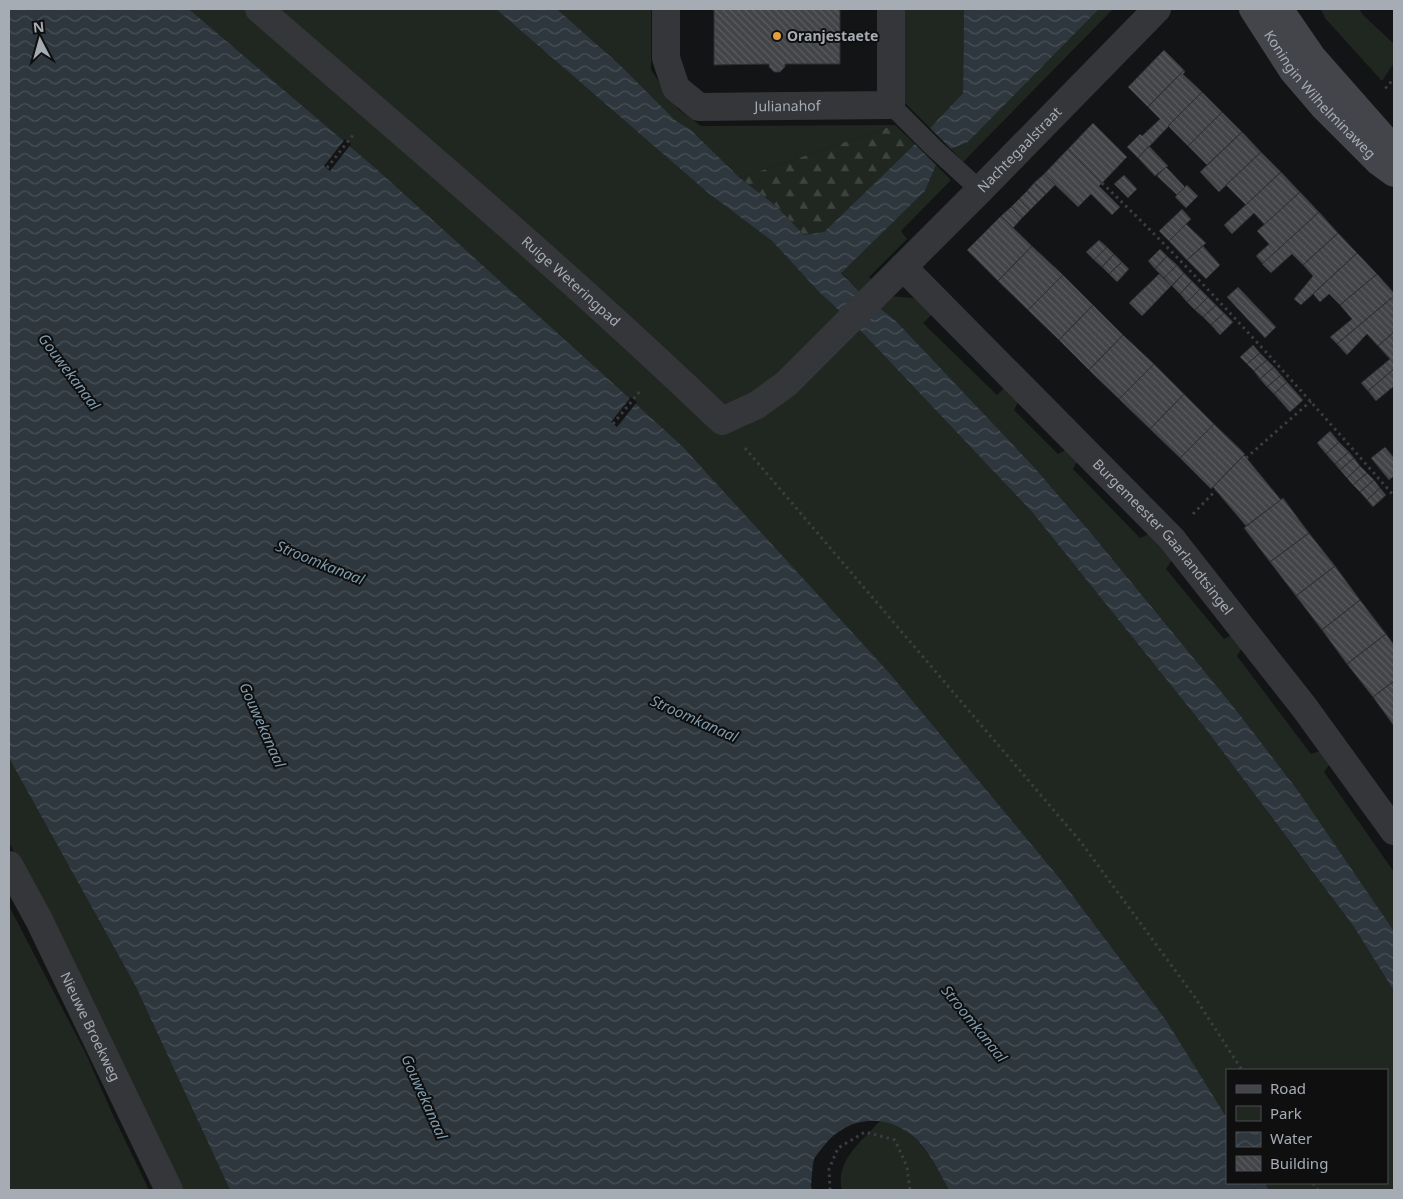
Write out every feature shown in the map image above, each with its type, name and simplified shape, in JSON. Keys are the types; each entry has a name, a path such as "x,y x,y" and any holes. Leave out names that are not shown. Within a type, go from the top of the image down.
{"main road":[{"name":"Koningin Wilhelminaweg","path":"1253,9 1293,72 1323,106 1394,174"},
{"name":"Koningin Wilhelminaweg","path":"1279,9 1312,57 1394,150"}],"street":[{"name":"Ruige Weteringpad","path":"259,9 475,196 662,364 722,421"},
{"name":"Julianahof","path":"666,9 666,58 676,88 699,107 891,105"},
{"path":"891,9 891,105"},
{"name":"Nachtegaalstraat","path":"722,421 757,406 786,384 1157,9"},
{"name":"Burgemeester Gaarlandtsingel","path":"903,267 1171,538 1304,707 1394,831"},
{"name":"Nieuwe Broekweg","path":"9,865 39,920 169,1190"}],"lane":[{"path":"891,105 921,136 980,190"}],"path":[{"path":"327,168 375,109"},
{"path":"1102,183 1156,234 1312,402 1394,496"},
{"path":"613,424 662,364"},
{"path":"1246,458 1312,402"},
{"path":"722,421 1080,841 1194,996 1241,1069"},
{"path":"830,1190 829,1169 838,1148 864,1132 895,1140 907,1167 910,1190"}],"green space":[{"path":"189,9 496,9 708,193 772,241 819,292 859,329 1032,512 1202,724 1354,927 1394,991 1394,1190 1269,1190 1266,1184 1388,1184 1388,1069 1226,1069 1226,1116 1166,1020 1061,880 892,676 373,166"},
{"path":"557,9 651,9 651,70 678,109 701,126 895,125 740,178 691,130 675,120 620,65"},
{"path":"905,9 964,9 963,93 930,128 905,103"},
{"path":"1099,9 1113,9 963,162 951,149 968,142"},
{"path":"1321,9 1359,9 1394,44 1394,63 1382,81 1325,18"},
{"path":"895,125 915,144 823,233 804,235 775,205 740,178"},
{"path":"936,165 951,180 901,231 907,239 869,277 875,282 862,294 841,272 925,191"},
{"path":"888,296 914,298 932,314 923,323 997,395 1007,385 1020,398 1014,410 1058,454 1069,448 1079,458 1073,469 1140,538 1151,533 1173,558 1166,569 1224,639 1236,633 1244,644 1237,656 1311,754 1323,750 1331,762 1324,772 1394,872 1394,931 1299,792 1233,706 1091,533 1034,467 896,321 878,307"},
{"path":"9,758 136,987 230,1190 181,1190 67,964 9,842"},
{"path":"9,906 86,1054 149,1190 9,1190"},
{"path":"881,1120 904,1129 922,1145 949,1190 842,1190 842,1170 846,1160"}],"water":[{"path":"9,9 189,9 373,166 682,446 892,676 1061,880 1166,1020 1226,1116 1226,1184 1266,1184 1269,1190 949,1190 922,1145 910,1134 888,1123 864,1121 852,1124 842,1130 832,1137 818,1153 814,1159 812,1169 812,1190 230,1190 136,987 9,758"},
{"path":"496,9 557,9 620,65 675,120 691,130 740,178 775,205 804,235 824,232 915,144 936,165 925,191 841,273 862,294 896,321 1034,467 1091,533 1233,706 1299,792 1394,931 1394,991 1354,927 1202,724 1032,512 859,329 819,292 772,241 708,193"},
{"path":"964,9 1099,9 968,142 951,149 930,128 963,93"}],"pier":[{"path":"345,139 351,144 330,171 324,166"},
{"path":"631,397 637,402 617,427 611,422"}],"building":[{"name":"Oranjestaete","path":"714,9 840,9 840,64 785,64 785,67 780,72 774,72 769,67 769,64 714,65"},
{"path":"1164,50 1184,70 1148,107 1128,87"},
{"path":"1184,70 1183,74 1202,92 1138,158 1127,147 1140,134 1142,136 1160,119 1148,107"},
{"path":"1202,92 1222,112 1188,146 1168,126"},
{"path":"1222,112 1242,132 1207,165 1188,146"},
{"path":"1093,123 1127,157 1102,183 1068,149"},
{"path":"1242,132 1261,152 1219,192 1200,172"},
{"path":"1149,146 1168,166 1155,176 1138,158"},
{"path":"1068,149 1102,183 1099,186 1120,207 1112,215 1091,194 1078,207 1044,174"},
{"path":"1261,152 1281,172 1246,205 1226,185"},
{"path":"1166,167 1185,187 1177,195 1157,176"},
{"path":"1281,172 1300,192 1265,225 1254,213 1232,234 1224,225"},
{"path":"1044,174 1055,185 1046,194 1034,183"},
{"path":"1124,175 1137,189 1128,198 1114,184"},
{"path":"1034,183 1046,194 1038,202 1027,191"},
{"path":"1187,185 1198,196 1186,208 1175,197"},
{"path":"1027,191 1038,202 1030,210 1019,199"},
{"path":"1300,192 1319,212 1263,264 1256,256 1269,244 1257,231"},
{"path":"1019,199 1030,210 1022,218 1011,207"},
{"path":"1011,207 1022,218 1013,228 1001,216"},
{"path":"1182,209 1191,219 1169,241 1159,231"},
{"path":"1319,212 1338,233 1303,265 1292,254 1271,273 1262,264"},
{"path":"1001,216 1032,246 998,281 967,250"},
{"path":"1186,224 1206,243 1187,260 1169,241"},
{"path":"1338,233 1357,253 1301,305 1294,299 1313,276 1303,265"},
{"path":"1099,240 1107,247 1094,260 1086,252"},
{"path":"1032,246 1063,275 1028,310 998,281"},
{"path":"1203,246 1220,265 1206,279 1187,260"},
{"path":"1107,247 1114,254 1102,267 1094,260"},
{"path":"1160,249 1167,256 1155,269 1148,261"},
{"path":"1357,253 1377,274 1340,305 1329,294 1320,302 1313,294"},
{"path":"1114,254 1122,262 1109,274 1102,267"},
{"path":"1167,256 1177,265 1164,278 1155,269"},
{"path":"1122,262 1129,269 1117,282 1109,274"},
{"path":"1177,265 1184,273 1171,286 1164,278"},
{"path":"1184,273 1192,281 1180,294 1172,286"},
{"path":"1159,274 1171,286 1142,316 1129,303"},
{"path":"1377,274 1394,293 1394,296 1337,344 1330,337 1352,319 1340,305"},
{"path":"1063,275 1093,305 1059,340 1028,310"},
{"path":"1192,281 1200,289 1187,302 1180,294"},
{"path":"1238,287 1276,327 1265,338 1227,297"},
{"path":"1200,289 1208,297 1195,310 1187,302"},
{"path":"1394,296 1394,332 1378,346 1367,334 1347,355 1337,344"},
{"path":"1208,297 1216,305 1203,317 1195,310"},
{"path":"1093,305 1123,335 1089,370 1059,340"},
{"path":"1216,305 1224,313 1211,325 1203,317"},
{"path":"1224,313 1233,322 1220,335 1211,325"},
{"path":"1394,332 1394,369 1368,391 1361,383 1390,359 1378,346"},
{"path":"1123,335 1154,364 1119,399 1089,370"},
{"path":"1253,345 1260,353 1247,364 1240,357"},
{"path":"1260,353 1267,360 1254,371 1247,364"},
{"path":"1267,360 1274,367 1260,379 1254,371"},
{"path":"1154,364 1184,394 1150,429 1119,399"},
{"path":"1274,367 1281,375 1267,387 1260,379"},
{"path":"1394,369 1394,386 1376,401 1368,391"},
{"path":"1281,375 1287,382 1274,394 1267,387"},
{"path":"1287,382 1303,400 1290,412 1274,394"},
{"path":"1184,394 1214,424 1180,458 1150,429"},
{"path":"1214,424 1245,454 1211,489 1180,458"},
{"path":"1330,431 1339,442 1326,454 1317,443"},
{"path":"1339,442 1349,452 1335,464 1326,454"},
{"path":"1385,447 1394,458 1394,476 1389,480 1371,458"},
{"path":"1349,452 1354,458 1340,470 1335,464"},
{"path":"1244,455 1281,500 1246,526 1213,487"},
{"path":"1354,458 1360,466 1347,478 1340,470"},
{"path":"1360,466 1367,473 1353,485 1347,478"},
{"path":"1367,473 1374,480 1360,492 1353,485"},
{"path":"1374,480 1380,488 1367,500 1360,492"},
{"path":"1380,488 1386,495 1373,507 1367,500"},
{"path":"1283,498 1309,533 1270,562 1244,528"},
{"path":"1309,533 1335,566 1296,596 1270,562"},
{"path":"1335,566 1360,600 1322,630 1296,596"},
{"path":"1360,600 1386,634 1347,664 1322,630"},
{"path":"1386,634 1394,645 1394,681 1373,697 1347,664"},
{"path":"1394,681 1394,726 1373,697"}],"place":[{"name":"Oranjestaete","path":"777,36"}],"water label":[{"name":"Gouwekanaal","path":"69,372"},
{"name":"Stroomkanaal","path":"320,563"},
{"name":"Stroomkanaal","path":"694,719"},
{"name":"Gouwekanaal","path":"262,725"},
{"name":"Stroomkanaal","path":"974,1024"},
{"name":"Gouwekanaal","path":"424,1097"}]}
